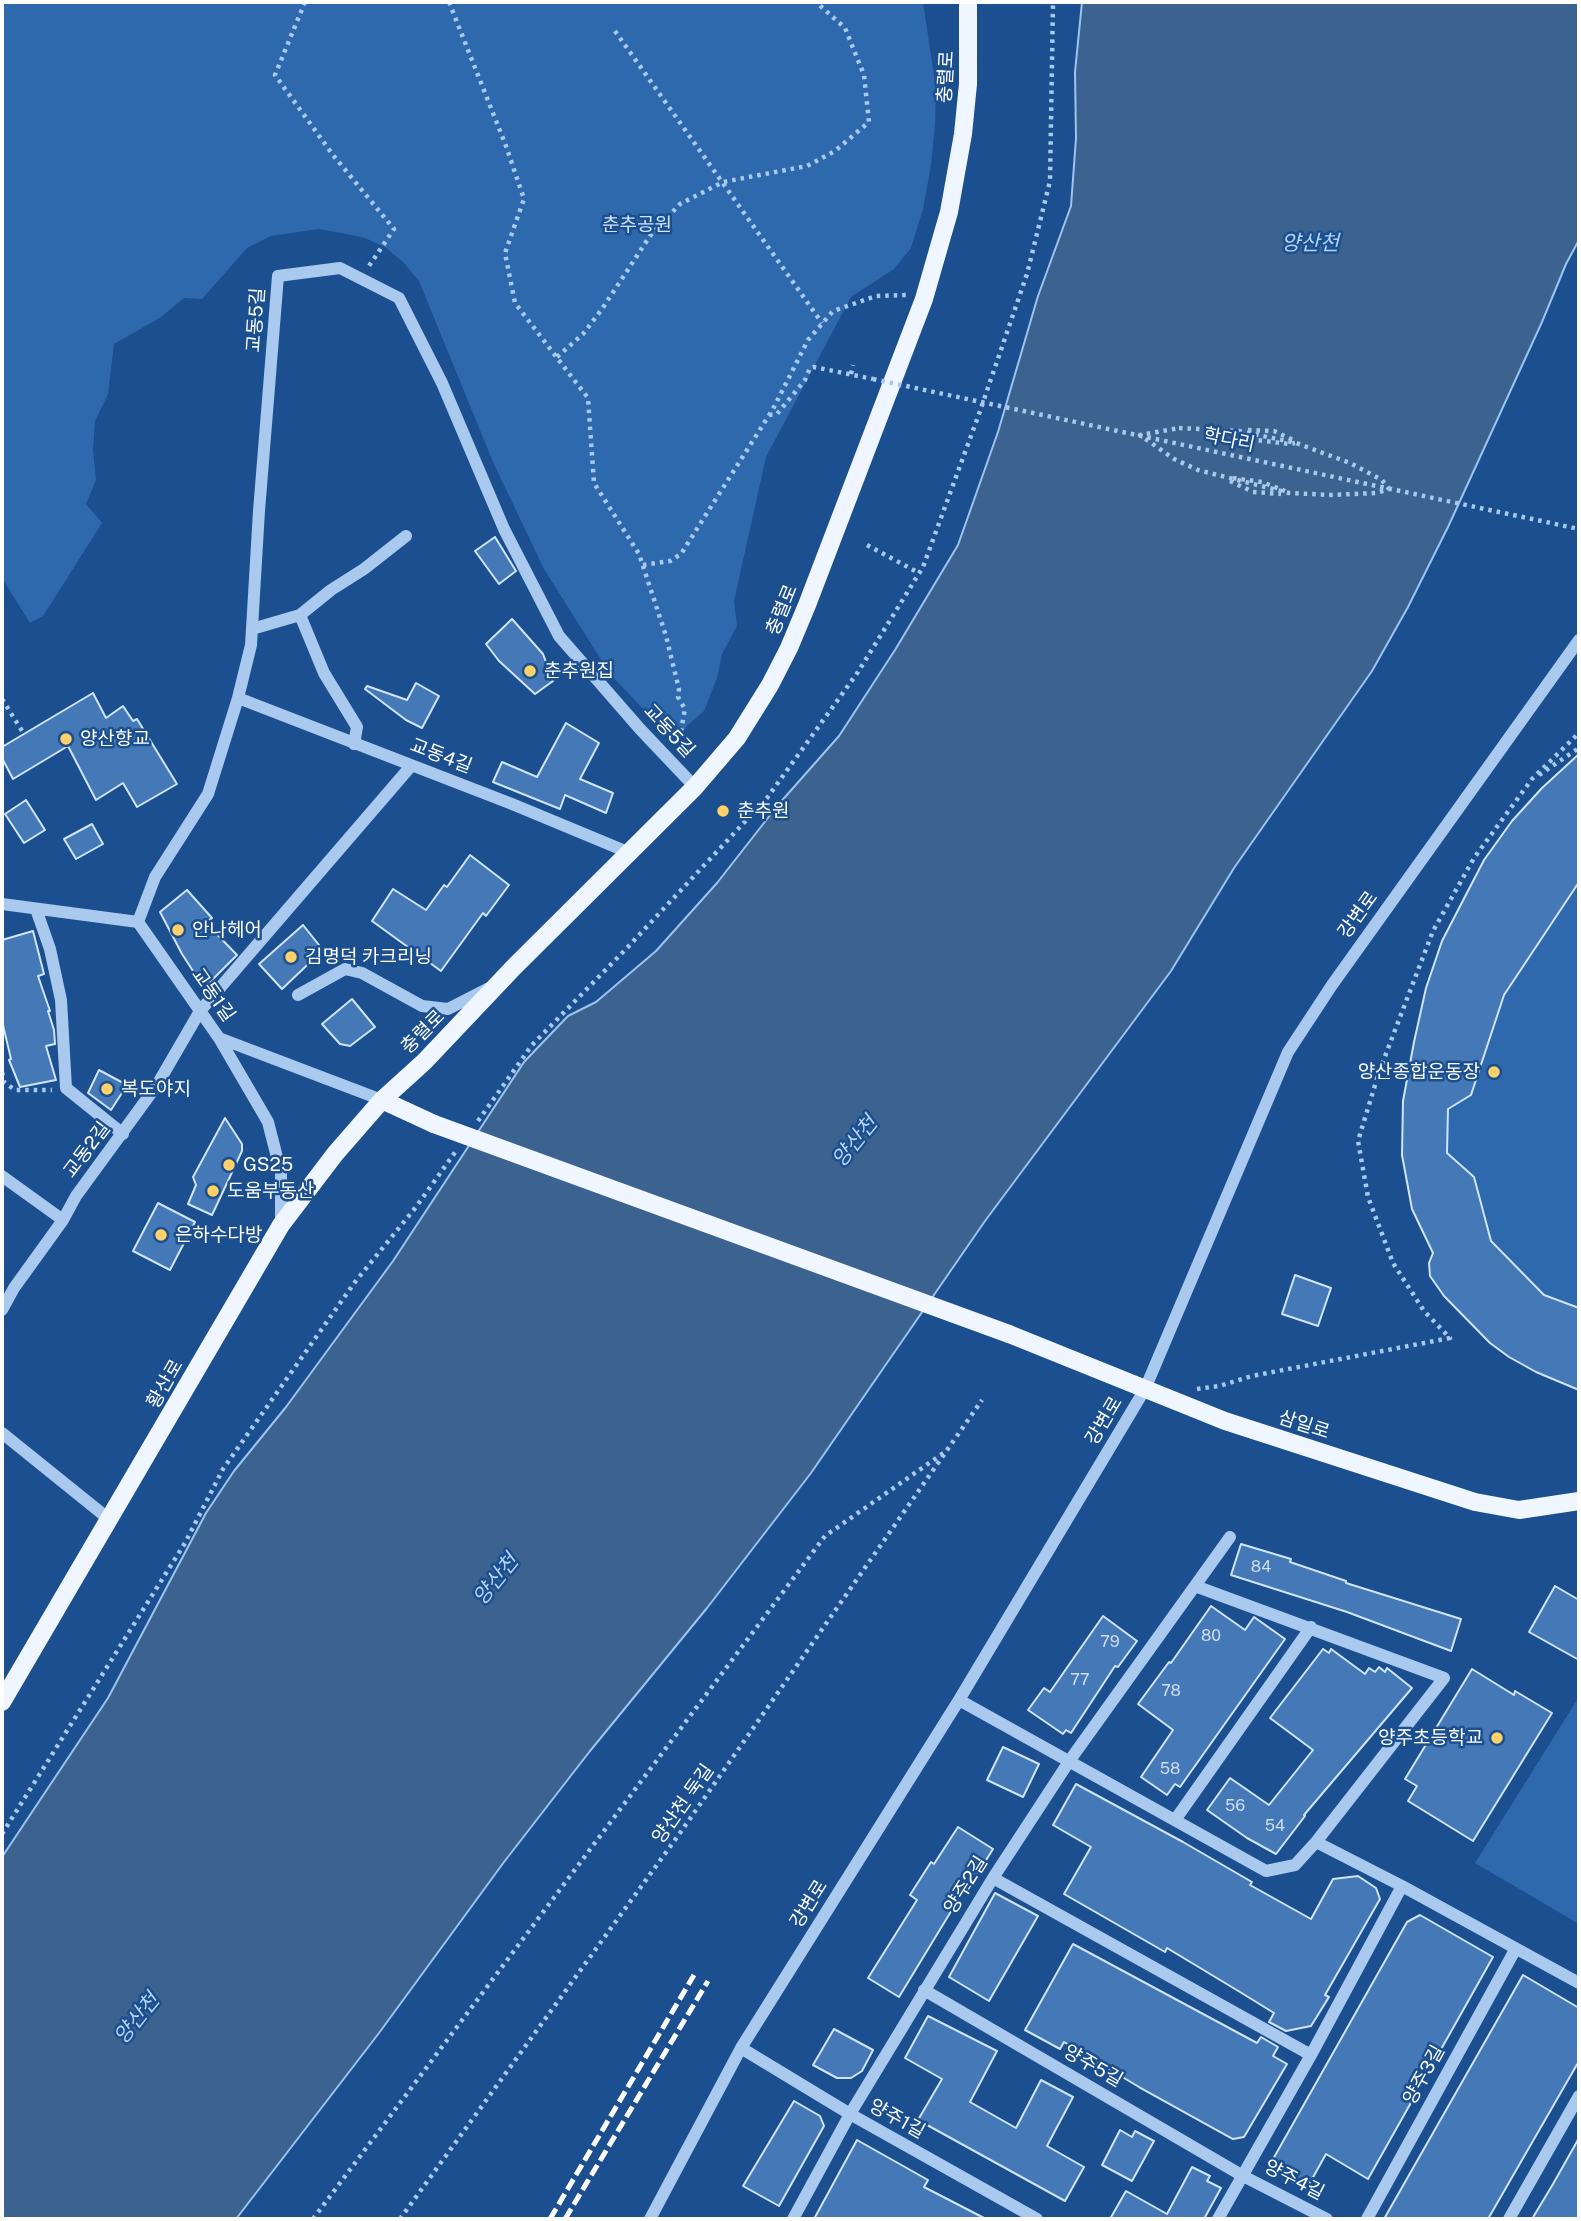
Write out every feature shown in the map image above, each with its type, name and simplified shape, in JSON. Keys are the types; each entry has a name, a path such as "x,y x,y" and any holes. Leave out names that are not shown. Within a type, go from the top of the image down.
{"main road":[{"name":"충렬로","path":"382,1100 424,1062 695,788 737,738 770,685 789,648 924,299 949,212 963,134 968,84 968,2"},
{"name":"삼일로","path":"382,1100 434,1124 1017,1337 1226,1421 1475,1502 1519,1510 1579,1501"},
{"name":"황산로","path":"3,1696 110,1520 281,1225 335,1154 382,1100"}],"street":[{"name":"교동5길","path":"138,922 155,877 208,794 238,698 251,645 278,276 340,268 398,298 442,383 504,529 559,636 695,788"},
{"path":"252,629 300,615 406,536"},
{"path":"300,615 324,673 357,727 354,744"},
{"name":"강변로","path":"650,2219 741,2048 959,1700 1145,1389 1288,1052 1332,985 1579,640"},
{"name":"교동4길","path":"238,698 512,804 630,853"},
{"name":"교동2길","path":"2,1310 14,1288 63,1220 76,1196 157,1085 200,1011 411,766"},
{"path":"2,904 138,922"},
{"path":"36,909 50,949 61,1000 66,1088 123,1134"},
{"name":"교동1길","path":"138,922 219,1038 272,1133 281,1173 281,1225"},
{"path":"298,995 345,969 362,973 422,1006 448,1009 501,982"},
{"path":"219,1038 382,1100"},
{"path":"2,1175 63,1220"},
{"path":"2,1433 110,1520"},
{"name":"양주2길","path":"793,2219 849,2114 993,1878 1070,1760 1230,1537"},
{"path":"959,1700 1266,1871 1295,1865 1444,1678 1195,1586"},
{"path":"1175,1820 1311,1628"},
{"path":"1315,1842 1402,1886 1579,1983"},
{"path":"993,1878 1311,2055"},
{"path":"1218,2219 1402,1886"},
{"name":"양주3길","path":"1367,2219 1516,1950"},
{"name":"양주5길","path":"924,1990 1243,2176"},
{"name":"양주1길","path":"741,2048 849,2114 1037,2219"},
{"path":"1509,2219 1579,2096"},
{"name":"양주4길","path":"1243,2176 1327,2219"}],"path":[{"path":"305,2 275,75 333,155 394,229 361,279"},
{"path":"449,2 524,199 505,253 515,303 588,398 594,483 639,554 643,565 666,636 679,689 678,697 685,709 680,736"},
{"path":"557,357 583,334 603,309 650,236 680,204 723,183 807,166 835,151 869,122 864,75 845,28 816,2"},
{"path":"470,1131 532,1045 768,798 858,672 919,573 979,414 1027,274 1050,181 1054,2"},
{"path":"615,31 822,323"},
{"path":"643,565 670,561 681,554 768,416 808,340 833,311 876,296 901,294 924,299"},
{"path":"851,374 853,365"},
{"name":"학다리","path":"768,416 777,414 804,380 810,368 814,367 1579,529"},
{"path":"1140,435 1179,428 1274,431 1382,480 1389,489 1376,493 1354,494 1265,494 1240,487 1227,479"},
{"path":"1239,431 1256,440 1296,443"},
{"path":"1140,435 1174,459 1198,470 1227,479 1262,482 1289,493"},
{"path":"867,545 919,573"},
{"path":"2,699 24,734"},
{"path":"1195,1389 1450,1338 1424,1311 1393,1263 1368,1197 1358,1141 1379,1072 1433,931 1474,858 1532,779 1579,733"},
{"path":"1532,779 1579,748"},
{"path":"2,1073 4,1082 15,1090 66,1088"},
{"path":"2,1834 185,1543 223,1469 355,1282 416,1208 463,1142"},
{"path":"1360,1352 1400,1348"},
{"name":"양산천 둑길","path":"400,2219 680,1833 982,1400"},
{"path":"313,2219 825,1535 948,1449"}],"green space":[{"name":"춘추공원","path":"2,2 923,2 936,89 935,124 923,209 911,248 894,269 851,297 766,457 734,601 737,626 722,654 717,678 704,711 680,736 664,728 647,713 610,674 544,569 493,462 419,281 403,262 385,247 365,238 318,229 271,236 247,248 202,299 184,298 161,317 114,344 108,394 95,421 93,450 96,480 86,504 102,523 43,616 30,623 2,578"},
{"name":"양산종합운동장","path":"1579,756 1579,1390 1536,1372 1490,1343 1456,1310 1430,1276 1429,1263 1433,1253 1403,1101 1426,988 1442,941 1463,897 1484,860 1512,821 1542,788"},
{"path":"1577,1700 1579,1701 1579,1924 1475,1863"}],"water":[{"name":"양산천","path":"1082,2 1579,2 1579,240 1448,527 1372,671 1234,868 1171,971 985,1221 811,1473 504,1862 379,2033 236,2219 2,2219 2,1857 108,1698 206,1513 234,1471 286,1407 393,1261 524,1062 568,1016 596,1002 656,951 717,883 778,805 839,736 958,545 998,432 1038,296 1071,206 1076,138 1075,72"}],"building":[{"path":"495,537 516,571 499,584 475,551"},
{"name":"춘추원집","path":"512,619 543,654 553,681 535,694 499,661 486,644"},
{"path":"416,683 439,696 422,728 406,720 365,689 367,686 407,700"},
{"path":"93,693 106,718 123,706 133,721 137,719 177,784 137,807 123,783 96,800 68,746 13,779 2,758 2,747"},
{"path":"566,723 599,743 580,779 613,793 606,813 565,795 560,809 493,782 502,762 537,777"},
{"path":"1579,754 1579,882 1504,995 1471,1095 1448,1109 1447,1153 1474,1177 1491,1241 1544,1295 1579,1308 1579,1390 1509,1357 1490,1343 1444,1296 1430,1276 1429,1263 1433,1253 1412,1209 1402,1155 1403,1101 1414,1042 1426,988 1442,941 1484,860 1512,821 1542,788"},
{"path":"26,800 45,830 24,843 5,814"},
{"path":"92,824 103,844 76,859 64,839"},
{"path":"470,855 509,885 486,916 483,913 441,971 372,921 393,889 426,910"},
{"path":"187,890 212,918 206,923 237,955 204,988 160,912"},
{"name":"김명덕 카크리닝","path":"303,925 323,950 282,989 259,964"},
{"path":"33,931 44,974 38,976 54,1030 55,1044 46,1046 56,1080 20,1087 9,1060 11,1059 2,1021 2,940"},
{"path":"352,999 375,1027 350,1046 340,1044 322,1024"},
{"name":"복도야지","path":"99,1070 127,1085 111,1110 88,1093"},
{"path":"225,1118 242,1144 242,1151 212,1215 188,1204 196,1185 193,1177"},
{"path":"158,1203 195,1222 170,1270 133,1251"},
{"path":"1295,1275 1331,1288 1318,1326 1282,1314"},
{"path":"1241,1544 1291,1559 1290,1562 1346,1583 1461,1619 1451,1651 1347,1612 1231,1575"},
{"path":"1555,1586 1579,1600 1579,1660 1529,1632"},
{"path":"1211,1606 1245,1630 1254,1617 1285,1639 1180,1787 1175,1784 1167,1795 1141,1777 1173,1730 1138,1704"},
{"path":"1103,1616 1137,1641 1118,1667 1115,1666 1071,1733 1066,1730 1063,1734 1028,1710 1044,1688 1050,1692"},
{"path":"1323,1649 1329,1653 1331,1649 1365,1674 1369,1668 1375,1672 1379,1667 1385,1672 1387,1668 1412,1688 1304,1815 1276,1854 1247,1838 1207,1810 1230,1778 1269,1805 1313,1750 1270,1718"},
{"path":"1472,1669 1514,1695 1515,1691 1552,1713 1473,1841 1408,1801 1417,1786 1405,1779"},
{"path":"1003,1747 1039,1764 1023,1797 987,1780"},
{"path":"1076,1784 1183,1842 1252,1882 1250,1885 1311,1919 1333,1879 1358,1876 1376,1888 1380,1899 1325,1995 1329,1997 1311,2026 1286,2031 1269,2022 1274,2013 1167,1948 1165,1952 1064,1894 1091,1847 1053,1825"},
{"path":"958,1827 993,1849 967,1891 964,1890 899,1997 868,1978 917,1900 910,1895"},
{"path":"995,1893 1038,1916 989,2001 949,1977"},
{"path":"1420,1915 1493,1957 1368,2179 1326,2154 1306,2190 1268,2168 1407,1922"},
{"path":"1073,1944 1257,2043 1261,2037 1278,2047 1273,2056 1287,2064 1244,2137 1233,2139 1064,2042 1060,2049 1025,2030"},
{"path":"1523,1975 1579,2008 1579,2061 1488,2219 1384,2219"},
{"path":"928,2016 997,2051 970,2102 1016,2128 1041,2080 1073,2097 1047,2146 1084,2167 1065,2201 918,2120 942,2079 905,2058"},
{"path":"834,2029 873,2050 862,2071 851,2078 837,2078 813,2065"},
{"path":"794,2101 820,2116 824,2126 779,2206 743,2186"},
{"path":"1120,2130 1132,2137 1135,2131 1154,2141 1132,2181 1102,2165"},
{"path":"1579,2138 1579,2219 1532,2219 1553,2184"},
{"path":"857,2140 928,2180 924,2187 986,2219 814,2219"},
{"path":"1192,2167 1210,2176 1207,2181 1221,2188 1204,2219 1110,2219 1126,2191 1167,2214"}],"railway":[{"path":"550,2219 694,1975"},
{"path":"565,2219 708,1981"}],"place":[{"name":"춘추원집","path":"530,671"},
{"name":"양산향교","path":"66,739"},
{"name":"춘추원","path":"723,811"},
{"name":"안나헤어","path":"178,930"},
{"name":"김명덕 카크리닝","path":"291,957"},
{"name":"양산종합운동장","path":"1494,1072"},
{"name":"복도야지","path":"107,1089"},
{"name":"GS25","path":"229,1165"},
{"name":"도움부동산","path":"213,1191"},
{"name":"은하수다방","path":"161,1235"},
{"name":"양주초등학교","path":"1497,1738"}]}
